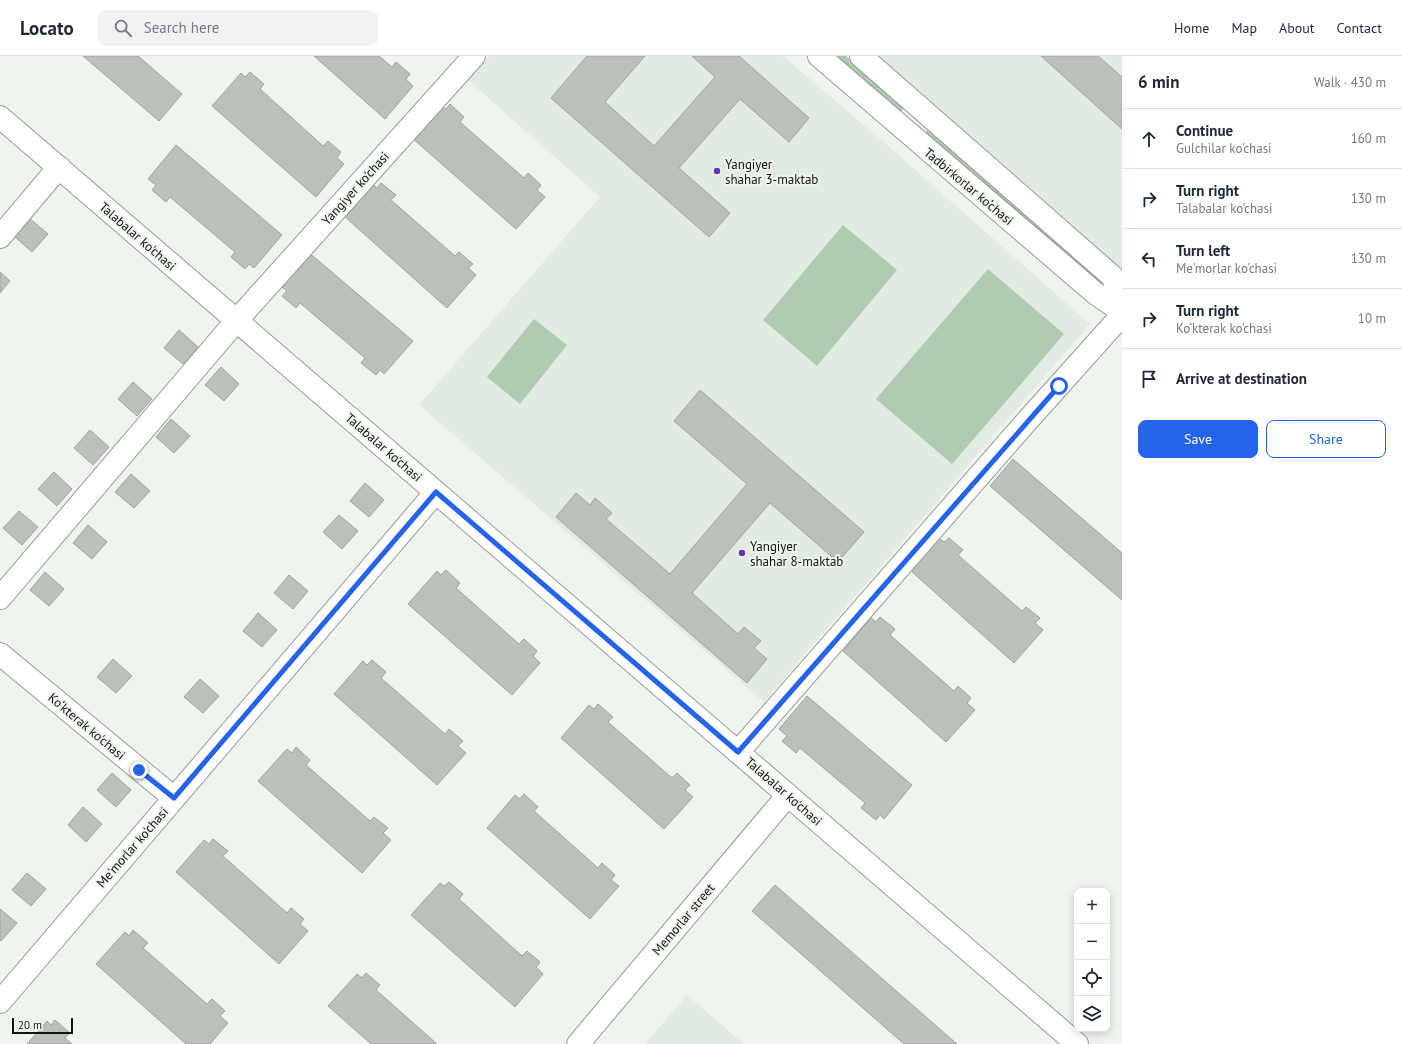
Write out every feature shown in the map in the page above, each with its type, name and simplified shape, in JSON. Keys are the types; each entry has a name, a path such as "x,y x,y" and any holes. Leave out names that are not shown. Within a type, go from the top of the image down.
{"street":[{"name":"Yangiyer ko'chasi","path":"0,598 236,320 474,56"},
{"name":"Tadbirkorlar ko‘chasi","path":"819,56 1095,293 1122,312"},
{"name":"Tadbirkorlar ko‘chasi","path":"861,56 1113,277 1122,307"},
{"path":"908,133 926,112"},
{"name":"Talabalar ko'chasi","path":"0,117 1077,1044"},
{"path":"0,237 59,168"},
{"path":"738,752 1122,315"},
{"name":"Me'morlar ko'chasi","path":"3,992 174,798 436,492"},
{"name":"Ko‘kterak ko'chasi","path":"0,654 174,798"},
{"name":"Memorlar street","path":"578,1044 788,795"}],"shaded area":[{"name":"Yangiyer shahar 8-maktab","path":"489,56 783,56 887,145 1090,324 764,702 419,405 600,197 468,80"},
{"path":"875,56 1122,56 1122,275"},
{"path":"687,995 744,1044 645,1044"}],"green space":[{"path":"832,56 846,56 905,107 899,114"},
{"path":"929,128 1098,274 1092,281 923,135"},
{"path":"843,225 897,270 817,366 763,320"},
{"path":"988,269 1064,334 952,464 876,399"},
{"path":"534,319 567,345 520,404 487,377"}],"building":[{"path":"83,56 138,56 182,94 159,121"},
{"path":"314,56 379,56 392,67 396,62 410,74 406,79 413,86 385,119"},
{"path":"587,56 645,56 605,102 654,146 715,77 692,56 739,56 809,118 789,142 740,99 679,168 730,213 709,237 551,98"},
{"path":"1041,56 1098,56 1122,77 1122,129"},
{"path":"250,72 264,84 260,89 323,146 328,141 341,152 337,158 344,164 316,197 212,106 241,73 245,77"},
{"path":"450,104 464,117 460,122 524,178 528,173 541,185 537,190 545,197 516,229 412,138 441,105 446,109"},
{"path":"176,145 282,235 254,268 249,264 245,269 231,257 235,252 170,197 166,202 152,190 156,185 148,179"},
{"path":"381,183 396,195 391,200 455,256 459,252 473,264 468,268 476,275 447,308 344,216 372,184 377,188"},
{"path":"29,218 48,234 32,252 13,235"},
{"path":"307,251 413,341 384,374 380,370 376,375 361,363 365,358 300,303 296,308 282,296 287,291 279,285"},
{"path":"0,272 10,281 0,293"},
{"path":"179,330 198,347 183,364 164,348"},
{"path":"221,367 239,384 224,401 205,385"},
{"path":"133,382 152,399 137,416 118,399"},
{"path":"700,390 864,532 838,562 770,503 692,593 738,634 744,627 761,641 754,648 767,659 747,683 556,517 576,493 590,505 595,498 612,513 606,519 670,574 747,484 674,421"},
{"path":"171,419 190,436 174,453 156,437"},
{"path":"90,430 109,447 93,465 74,448"},
{"path":"1013,459 1122,553 1122,600 990,486"},
{"path":"54,472 72,489 57,506 38,489"},
{"path":"131,474 150,491 134,508 115,492"},
{"path":"365,483 384,500 369,517 350,501"},
{"path":"19,511 38,527 22,545 3,528"},
{"path":"339,515 358,531 342,549 323,532"},
{"path":"88,525 107,542 92,559 73,543"},
{"path":"939,538 944,542 949,538 963,550 958,555 1022,611 1026,607 1040,618 1035,623 1043,630 1014,663 911,571"},
{"path":"446,570 460,583 456,588 519,644 524,639 537,651 533,656 540,663 512,695 408,604 437,571 441,575"},
{"path":"45,572 64,589 49,606 30,590"},
{"path":"289,575 308,591 293,609 274,593"},
{"path":"258,613 277,630 262,647 243,631"},
{"path":"880,617 895,629 890,635 954,691 958,686 971,698 967,703 975,710 946,742 843,651 871,618 876,622"},
{"path":"113,659 132,676 116,693 97,677"},
{"path":"372,660 386,672 381,678 445,734 449,729 463,741 458,746 466,753 437,785 334,694 363,661 367,665"},
{"path":"200,679 219,696 203,713 184,697"},
{"path":"807,696 912,785 884,819 880,815 876,820 861,808 865,803 800,748 796,753 782,741 787,736 779,729"},
{"path":"598,704 613,717 608,722 672,778 677,773 690,785 685,790 693,797 664,829 561,738 589,705 594,709"},
{"path":"296,747 310,760 306,765 370,821 374,817 388,828 383,833 391,840 362,873 258,781 287,749 292,753"},
{"path":"112,773 131,790 116,807 97,790"},
{"path":"524,794 538,807 534,811 598,868 602,863 615,875 611,880 619,886 590,919 487,828 515,795 520,799"},
{"path":"83,807 102,824 86,842 68,825"},
{"path":"213,839 228,851 223,856 287,913 291,908 304,919 300,924 308,931 279,964 176,872 204,840 209,844"},
{"path":"27,873 46,889 31,906 12,890"},
{"path":"449,882 463,894 459,899 522,956 527,951 540,962 536,967 543,974 515,1007 411,915 440,883 444,886"},
{"path":"775,885 957,1044 904,1044 752,911"},
{"path":"0,909 17,923 1,941 0,940"},
{"path":"133,930 148,943 143,948 207,1004 212,999 225,1011 220,1016 228,1023 210,1044 186,1044 96,964 125,932 129,936"},
{"path":"366,973 380,985 376,990 437,1044 371,1044 328,1006 357,974 362,978"},
{"path":"55,1020 70,1033 65,1038 72,1044 27,1044 47,1021 51,1025"}],"place":[{"name":"Yangiyer shahar 3-maktab","path":"717,171"},
{"name":"Yangiyer shahar 8-maktab","path":"742,553"}],"route":[{"path":"139,770 174,798 436,492 738,752 1059,386"}]}
